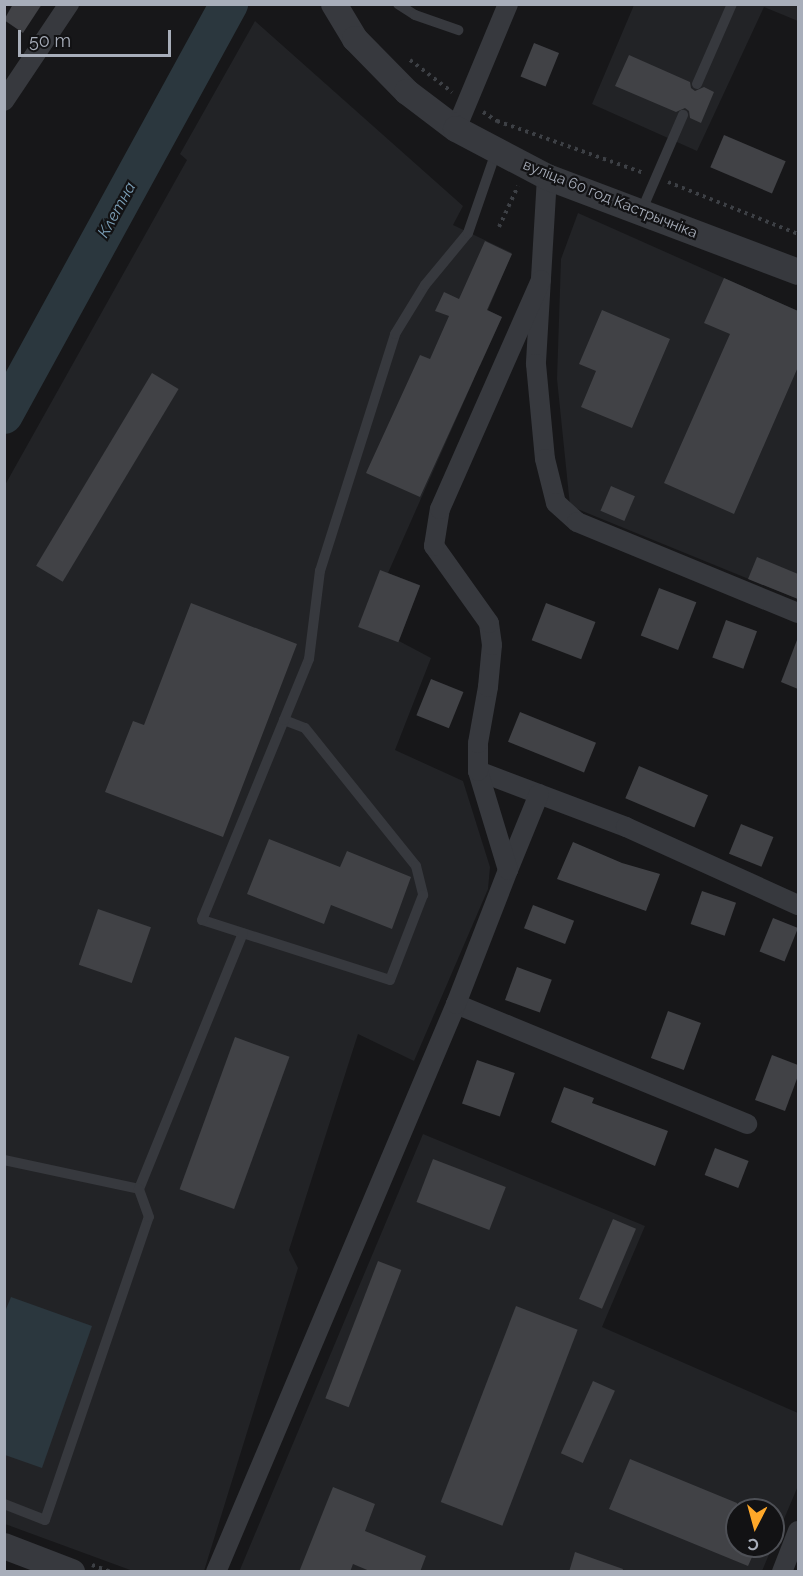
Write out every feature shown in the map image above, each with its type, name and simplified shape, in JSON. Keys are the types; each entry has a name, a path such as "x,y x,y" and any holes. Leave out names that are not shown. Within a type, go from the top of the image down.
{"street":[{"path":"4,101 69,4"},
{"name":"вуліца 60 год Кастрычніка","path":"334,4 355,39 406,92 456,129 547,177 798,272"},
{"path":"456,129 508,4"},
{"path":"547,177 536,364 545,459 556,503 577,522 798,613"},
{"path":"507,870 478,771 478,743 492,645 489,623 434,546 440,509 541,280"},
{"path":"478,771 626,827 798,905"},
{"path":"216,1572 456,1004 507,870 539,794"},
{"path":"456,1004 747,1124"},
{"path":"782,1572 798,1531"},
{"path":"4,1546 72,1572"}],"lane":[{"path":"398,4 415,15 458,30"},
{"path":"697,84 732,4"},
{"path":"641,212 683,115"},
{"path":"284,720 305,728 416,866 423,895 390,980 202,920 309,659 320,571 395,334 425,285 468,233 496,152"},
{"path":"4,1504 45,1520 149,1216 139,1189 243,933"},
{"path":"4,1160 139,1189"}],"path":[{"path":"408,58 467,103 497,121 656,177 798,234"}],"shaded area":[{"path":"634,5 798,5 798,21 764,7 697,151 592,104"},
{"path":"255,21 463,206 453,225 512,253 488,310 502,317 480,366 457,356 451,369 474,379 388,573 420,585 399,641 431,658 395,750 463,781 490,867 488,889 414,1061 358,1034 289,1250 298,1268 204,1571 133,1571 5,1524 5,485 187,160 180,154"},
{"path":"578,213 798,311 798,599 570,506 557,379 561,259"},
{"path":"423,1134 645,1226 602,1327 798,1413 798,1486 785,1517 785,1498 725,1498 725,1558 768,1558 762,1571 239,1572"},
{"path":"11,1297 92,1326 42,1468 5,1455 4,1314"}],"building":[{"path":"13,4 42,4 23,33 4,20"},
{"path":"534,43 559,53 546,86 521,76"},
{"path":"629,55 690,82 691,88 695,91 704,87 714,92 701,123 690,118 689,111 685,108 676,112 615,86"},
{"path":"724,135 786,161 772,193 710,167"},
{"path":"485,241 512,254 487,310 502,317 420,497 366,473 420,355 430,359 449,316 435,311 444,292 459,299"},
{"path":"724,278 798,311 798,367 734,514 664,483 730,334 704,323"},
{"path":"602,310 670,339 632,428 581,407 596,371 579,364"},
{"path":"152,373 179,389 63,582 36,566"},
{"path":"611,486 635,496 624,521 600,511"},
{"path":"757,557 798,574 798,599 748,579"},
{"path":"380,570 420,585 398,642 358,627"},
{"path":"659,588 696,602 678,650 641,636"},
{"path":"191,603 297,644 223,837 105,792 133,721 144,725"},
{"path":"546,603 595,622 581,659 532,640"},
{"path":"726,620 757,631 743,669 712,658"},
{"path":"798,640 798,689 781,682"},
{"path":"431,679 463,692 449,728 416,715"},
{"path":"520,712 596,743 584,772 508,742"},
{"path":"639,766 708,795 694,828 625,798"},
{"path":"741,824 773,837 761,867 729,854"},
{"path":"269,839 340,867 347,851 411,877 392,929 331,905 324,924 247,894"},
{"path":"573,842 622,863 660,874 646,911 557,879"},
{"path":"702,891 736,903 725,936 691,924"},
{"path":"533,905 574,921 565,944 524,928"},
{"path":"98,909 151,927 132,983 79,965"},
{"path":"773,918 798,928 785,961 760,951"},
{"path":"517,967 552,980 540,1013 505,1000"},
{"path":"668,1011 701,1023 684,1070 651,1058"},
{"path":"235,1037 290,1057 234,1209 180,1189"},
{"path":"772,1055 798,1065 798,1076 785,1111 755,1100"},
{"path":"477,1060 515,1073 500,1117 462,1103"},
{"path":"564,1087 594,1098 592,1103 668,1131 655,1166 551,1122"},
{"path":"715,1148 749,1161 738,1188 705,1175"},
{"path":"433,1159 506,1187 489,1230 417,1202"},
{"path":"613,1219 636,1229 602,1309 579,1299"},
{"path":"378,1261 401,1270 349,1407 325,1398"},
{"path":"516,1306 578,1330 502,1526 441,1502"},
{"path":"593,1381 615,1391 583,1463 561,1453"},
{"path":"630,1459 725,1498 725,1557 609,1509"},
{"path":"333,1487 375,1504 365,1531 426,1556 420,1572 372,1572 353,1564 350,1572 299,1572"},
{"path":"575,1552 623,1569 622,1572 569,1572"},
{"path":"728,1558 752,1558 748,1566"}],"waterway":[{"name":"Клетна","path":"4,415 229,4"}]}
